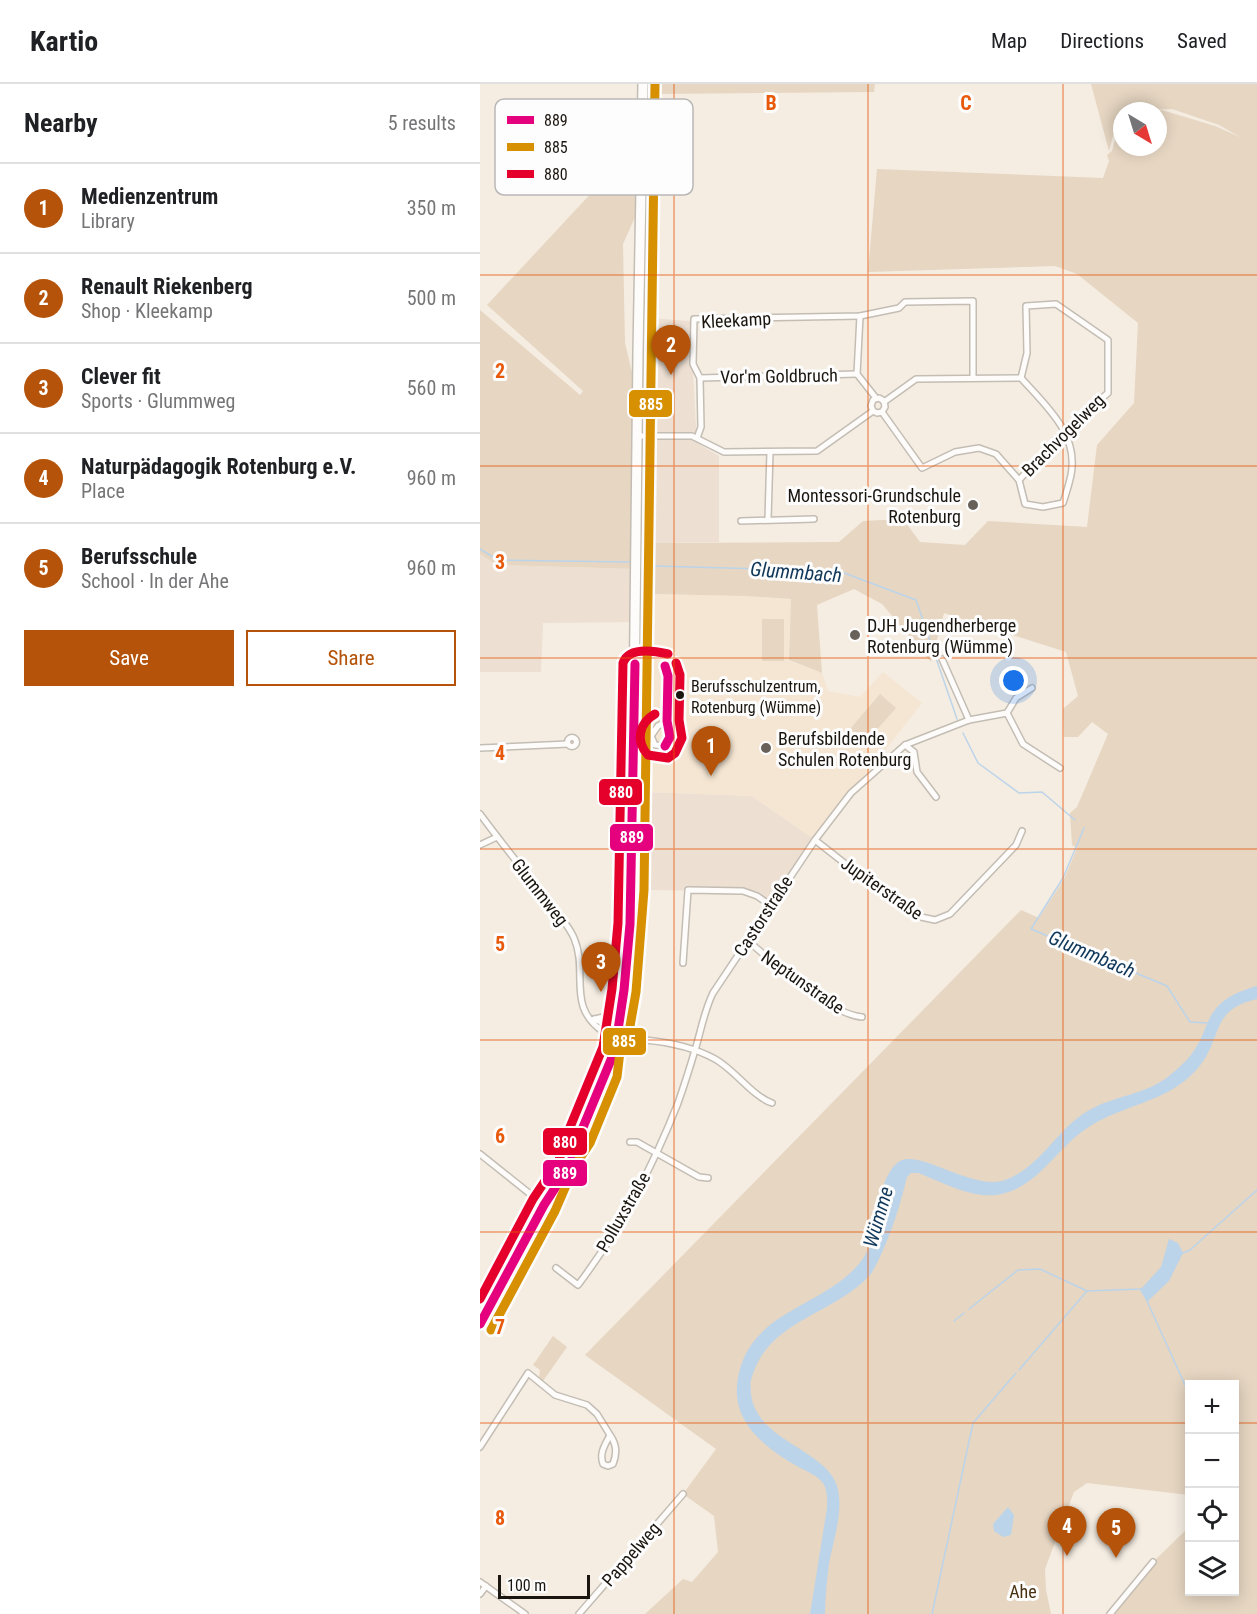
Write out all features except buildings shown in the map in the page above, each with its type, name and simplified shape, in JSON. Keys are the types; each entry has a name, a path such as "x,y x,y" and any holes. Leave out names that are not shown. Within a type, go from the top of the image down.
{"main road":[{"path":"643,84 643,99"},
{"path":"480,1324 544,1205 570,1165 579,1137 615,1050 623,998 632,890 641,195"}],"street":[{"path":"882,412 885,407 884,402 876,398 857,374 860,316 899,308 904,302 973,301 973,378"},
{"name":"Brachvogelweg","path":"1019,480 1065,430 1108,393 1108,340 1056,304 1026,306 1027,353 1021,378"},
{"name":"Kleekamp","path":"697,438 701,427 700,378 693,363 694,319 860,316"},
{"name":"Vor'm Goldbruch","path":"700,378 857,374"},
{"path":"882,412 922,468 955,452 979,448 996,454 1019,480 1025,504 1042,507 1063,503 1071,474 1071,444 1065,430 1021,378 916,379 884,402"},
{"path":"873,411 871,404 876,398"},
{"path":"638,436 697,438 724,452 818,451 873,411"},
{"path":"873,411 882,412"},
{"path":"768,519 770,452"},
{"path":"741,520 814,519"},
{"path":"942,659 969,720"},
{"path":"665,666 670,737 665,746 655,745 651,736 658,726 668,721"},
{"path":"905,745 969,720 1007,713 1016,698 1032,688"},
{"path":"1007,713 1023,744 1060,768"},
{"path":"480,748 568,744"},
{"path":"905,745 914,752 917,772 936,797"},
{"name":"Castorstraße","path":"695,1050 708,1004 770,905 851,793 905,745"},
{"name":"Glummweg","path":"480,814 555,910 574,939 578,958 580,999 586,1014"},
{"name":"Jupiterstraße","path":"815,840 906,909 932,921 950,914 1016,845 1022,831"},
{"path":"480,845 497,837"},
{"path":"683,963 688,890 743,891 770,905"},
{"name":"Neptunstraße","path":"747,940 822,999 847,1014 862,1017"},
{"path":"594,1019 607,1016 623,998"},
{"path":"586,1014 616,1035 645,1040"},
{"path":"586,1014 598,1028 616,1035 695,1050 715,1059 733,1071 763,1100 772,1103"},
{"name":"Polluxstraße","path":"556,1268 578,1285 628,1206 656,1152 695,1050"},
{"path":"630,1142 638,1142 699,1177 708,1178"},
{"path":"480,1154 544,1205"},
{"path":"480,1447 528,1373 555,1395 587,1406 597,1414 615,1442 616,1454 613,1464 608,1466 603,1464 601,1458 610,1435"},
{"name":"Pappelweg","path":"579,1614 683,1494"},
{"path":"1110,1614 1153,1562"},
{"path":"480,1582 525,1614"},
{"path":"480,1594 486,1586"}],"shaded area":[{"path":"649,318 690,321 697,443 719,456 719,542 647,543"},
{"path":"480,554 497,565 636,569 635,622 543,623 541,672 480,672"},
{"name":"Berufsbildende Schulen Rotenburg","path":"645,594 791,599 789,661 822,673 828,691 860,697 883,672 922,703 815,840 752,796 646,792"},
{"path":"646,792 752,796 815,840 770,905 743,891 642,890"}],"green space":[{"path":"651,84 875,84 874,92 651,94"},
{"name":"Ahe","path":"1091,84 1257,84 1257,1614 1110,1614 1153,1562 1185,1531 1185,1596 1239,1596 1239,1380 1185,1380 1185,1495 1087,1483 1074,1492 1045,1569 1051,1614 645,1614 683,1579 692,1582 718,1552 714,1516 683,1494 716,1449 585,1355 1021,910 1039,918 1064,879 1077,848 1072,845 1070,813 1077,807 1108,734 1092,722 1078,737 1064,737 1063,709 1078,696 1066,652 944,613 931,662 882,604 854,589 817,605 822,673 789,660 791,599 653,594 646,582 647,543 839,542 863,521 903,519 920,542 965,545 988,521 1087,527 1097,445 1134,403 1138,323 1077,274 1055,266 868,272 877,169 1103,178 1109,161 1107,155 1113,147 1113,156 1167,156 1167,112 1215,126 1240,137 1219,125 1167,109 1167,102 1113,102 1113,136 1109,151"},
{"path":"589,195 636,195 636,215 623,244 625,343 638,398 636,569 497,565 480,554 480,310 580,395 583,391 487,305"},
{"path":"762,619 784,619 784,661 762,661"},
{"path":"880,694 896,708 865,743 850,729"},
{"path":"553,1336 567,1347 543,1381 539,1378 540,1370 533,1365"}],"water":[{"name":"Wümme","path":"1257,986 1257,999 1231,1010 1224,1017 1206,1057 1186,1080 1158,1097 1112,1115 1083,1131 1022,1186 996,1195 976,1194 918,1173 911,1173 907,1177 888,1239 870,1275 855,1289 786,1331 771,1344 759,1360 751,1380 751,1394 755,1409 775,1432 826,1468 838,1489 839,1510 829,1564 825,1614 810,1614 827,1508 826,1491 819,1479 782,1457 759,1439 743,1416 738,1403 737,1389 739,1373 747,1351 775,1321 830,1288 847,1276 862,1260 872,1237 884,1183 897,1163 906,1159 918,1160 979,1180 994,1182 1008,1179 1030,1165 1066,1128 1086,1112 1106,1102 1139,1092 1169,1076 1194,1050 1216,1008 1235,994"},
{"path":"1169,1239 1178,1243 1183,1253 1169,1281 1147,1302 1140,1290 1161,1267"},
{"path":"1008,1507 1014,1515 1011,1535 1003,1537 994,1531 993,1524"}],"waterway":[{"name":"Glummbach","path":"480,549 498,560 630,562"},
{"name":"Glummbach","path":"654,566 839,571 916,600 957,719"},
{"name":"Glummbach","path":"963,733 978,763 1019,793 1042,792 1075,820"},
{"name":"Glummbach","path":"1084,828 1063,878 1031,929 1167,986 1190,1022 1208,1023"},
{"path":"1183,1253 1190,1250 1257,1190"},
{"path":"969,1309 1018,1270 1040,1269 1087,1291"},
{"path":"1019,1370 1087,1291 1141,1289"},
{"path":"1147,1301 1185,1385"},
{"path":"954,1321 964,1313"},
{"path":"932,1614 973,1423 1016,1373"}],"transit line":[{"name":"885","path":"655,84 655,99"},
{"name":"885","path":"491,1330 555,1211 574,1167 590,1143 617,1077 620,1051 629,1032 636,992 644,890 653,195"},
{"name":"880","path":"480,1299 533,1199 559,1160 603,1047 612,989 618,923 623,663 626,658 636,652 650,651 668,654"},
{"name":"880","path":"655,714 642,727 641,744 648,755 668,758 675,753 682,738 679,720 680,675 676,663"},
{"name":"889","path":"480,1324 544,1205 570,1165 579,1137 615,1050 624,990 630,924 635,664"},
{"name":"889","path":"665,666 668,676 667,721 670,737 665,746"}],"place":[{"name":"Renault Riekenberg","path":"671,375"},
{"name":"Montessori-Grundschule Rotenburg","path":"973,505"},
{"name":"DJH Jugendherberge Rotenburg (Wümme)","path":"855,635"},
{"name":"Berufsschulzentrum, Rotenburg (Wümme)","path":"680,695"},
{"name":"Berufsbildende Schulen Rotenburg","path":"766,748"},
{"name":"Medienzentrum","path":"711,776"},
{"name":"Clever fit","path":"601,992"},
{"name":"Naturpädagogik Rotenburg e.V.","path":"1067,1556"},
{"name":"Berufsschule","path":"1116,1558"}]}
